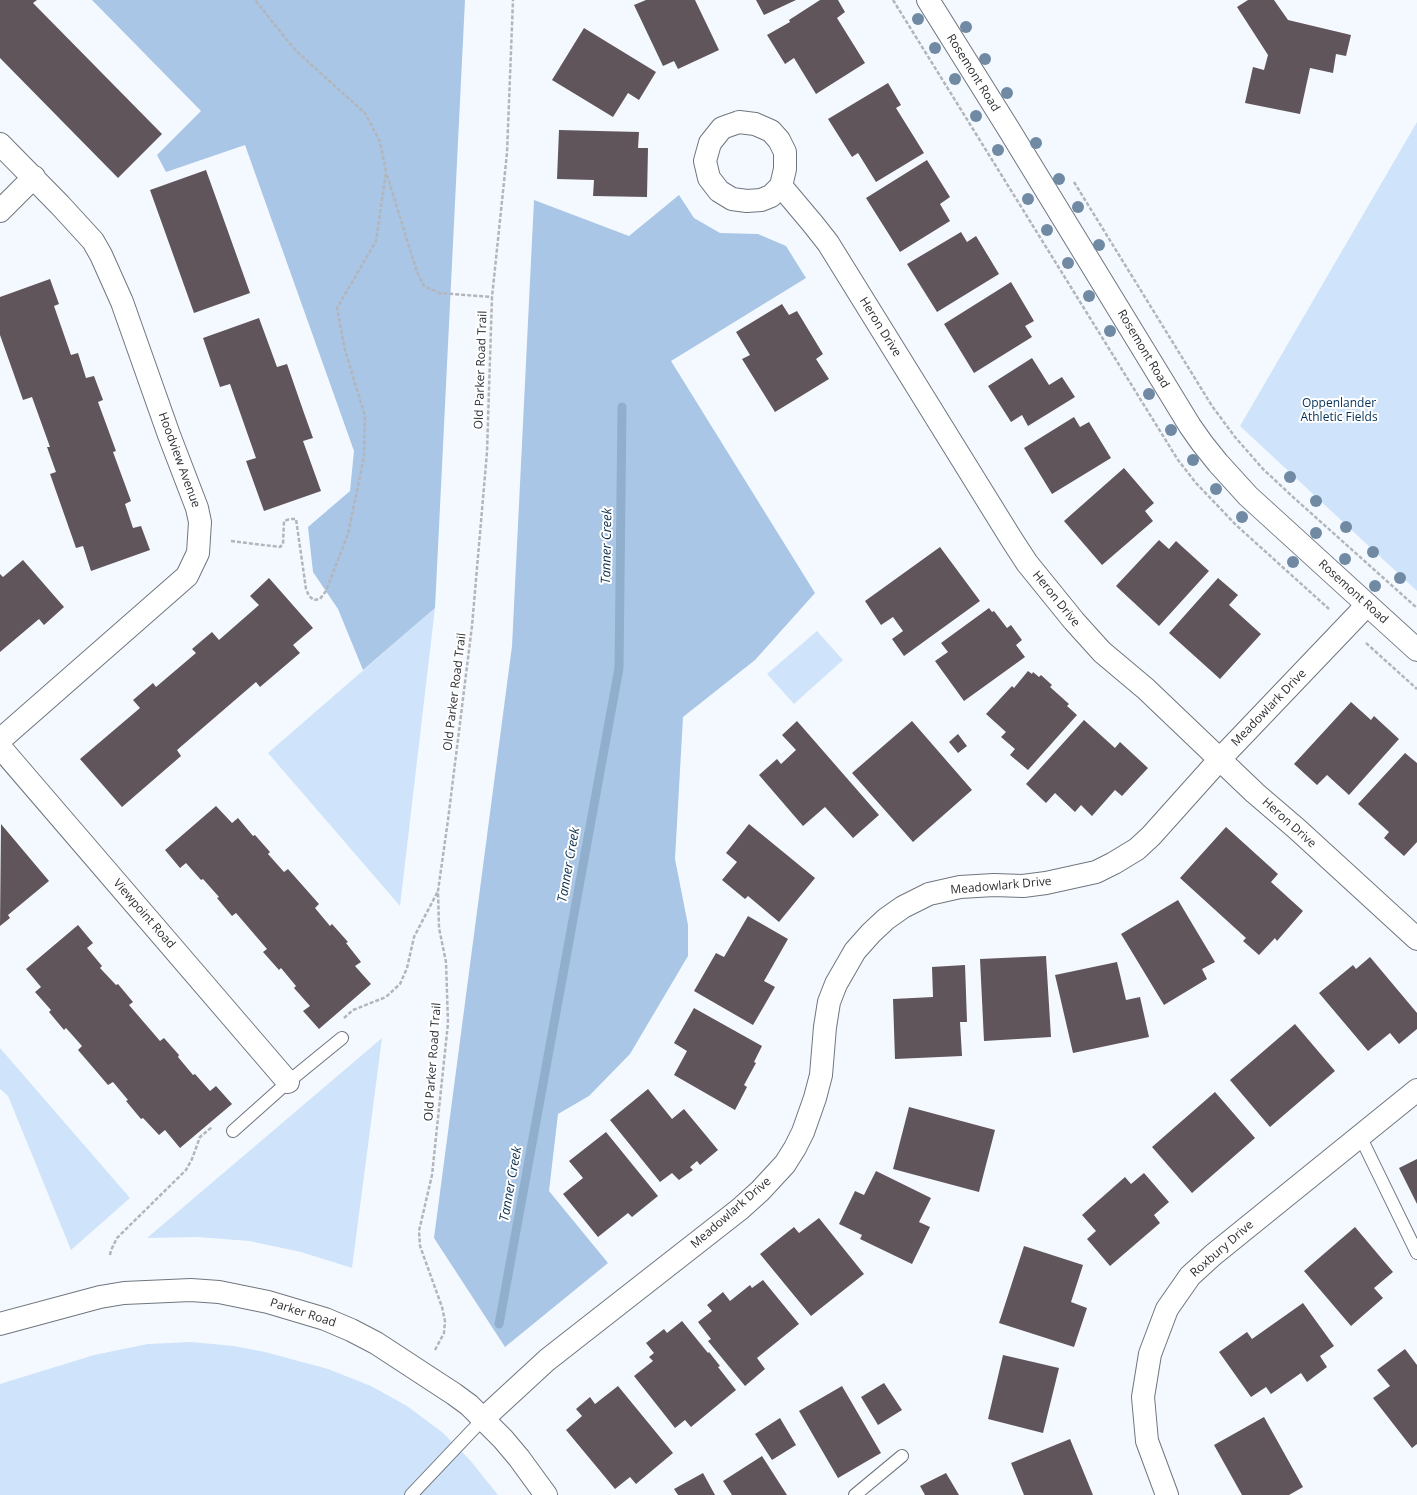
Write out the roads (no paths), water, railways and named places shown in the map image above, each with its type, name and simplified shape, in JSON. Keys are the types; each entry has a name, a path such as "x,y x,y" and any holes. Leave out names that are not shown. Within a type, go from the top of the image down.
{"street":[{"name":"Rosemont Road","path":"928,0 1190,426 1202,443 1243,491 1417,650"},
{"name":"Hoodview Avenue","path":"0,144 93,241 101,256 122,302 169,435 197,508 200,522 198,553 187,576 0,740"},
{"path":"0,211 34,178"},
{"name":"Heron Drive","path":"781,186 828,243 1012,540 1032,569 1074,622 1102,652 1146,689 1220,759 1417,939"},
{"name":"Meadowlark Drive","path":"484,1419 547,1360 735,1213 760,1191 785,1164 803,1132 815,1098 821,1075 825,1027 829,1002 836,984 855,951 870,933 886,918 903,906 930,894 960,887 994,885 1024,886 1046,884 1096,872 1137,849 1151,836 1220,759 1367,605"},
{"name":"Viewpoint Road","path":"0,747 288,1082"},
{"name":"Roxbury Drive","path":"1167,1495 1147,1441 1143,1397 1150,1354 1166,1309 1190,1276 1213,1255 1417,1090"},
{"name":"Parker Road","path":"0,1324 79,1302 124,1293 191,1290 219,1292 268,1302 325,1319 351,1330 376,1344 459,1397 484,1419 518,1458 546,1495"}],"lane":[{"path":"233,1131 288,1082 342,1038"},
{"path":"1360,1136 1417,1253"},
{"path":"411,1495 484,1419"},
{"path":"855,1495 902,1456"}],"waterway":[{"name":"Tanner Creek","path":"499,1324 619,668 622,407"}],"park label":[{"name":"Oppenlander Athletic Fields","path":"1339,411"}]}
